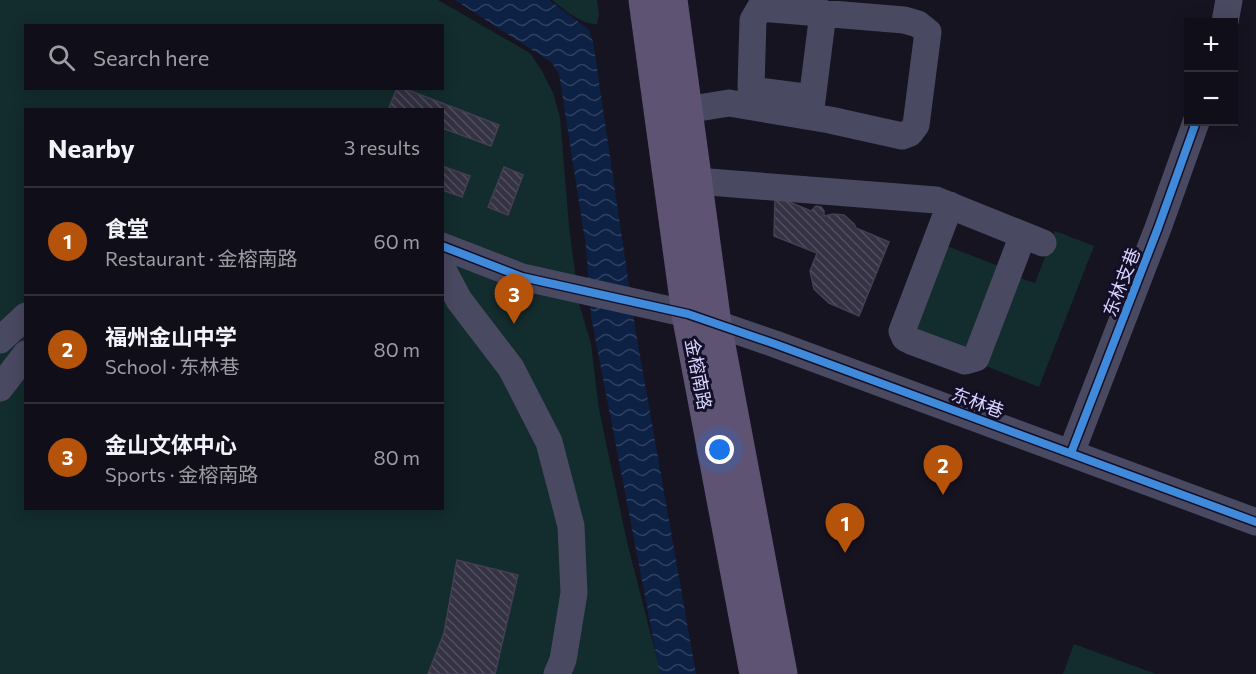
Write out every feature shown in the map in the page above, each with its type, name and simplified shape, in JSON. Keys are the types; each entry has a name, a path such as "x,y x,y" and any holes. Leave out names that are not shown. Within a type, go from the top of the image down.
{"main road":[{"name":"金榕南路","path":"645,0 701,319 756,674"},
{"name":"金榕南路","path":"671,0 696,180 701,319 781,674"}],"street":[{"path":"1226,18 1228,0"},
{"path":"760,8 904,20 918,24 928,32 916,125 910,133 902,136 811,107 751,87 753,20 760,8"},
{"path":"811,107 823,13"},
{"path":"686,110 729,103 811,107"},
{"name":"东林支巷","path":"1071,453 1158,228 1195,126"},
{"path":"696,180 936,200 1033,239 972,361 965,361 911,341 905,338 903,332 950,206"},
{"name":"东林巷","path":"444,247 522,277 701,319 786,348 1256,522"},
{"path":"444,272 459,300 511,368 549,442 572,526 574,593 563,660 557,674"},
{"path":"0,340 24,318"},
{"path":"0,388 24,357"}],"green space":[{"path":"0,0 438,0 530,53 553,93 560,117 569,226 579,303 591,344 599,409 627,542 661,674 0,674"},
{"path":"552,0 597,0 599,14 597,24 579,19"},
{"path":"1055,231 1094,246 1039,387 986,366 1020,278 1035,283"},
{"path":"947,246 1001,267 967,354 914,333"},
{"path":"1074,644 1156,674 1063,674"}],"water":[{"path":"455,0 549,0 588,29 593,41 636,333 696,674 660,674 591,316 586,247 559,74 551,62"}],"building":[{"path":"396,90 408,90 499,125 491,146 444,129 444,108 389,108"},
{"path":"444,167 470,176 462,197 444,191"},
{"path":"504,167 523,175 508,215 488,207"},
{"path":"775,196 811,211 816,206 821,207 824,216 844,215 856,228 889,242 859,316 829,303 814,289 810,271 817,253 774,236"},
{"path":"457,560 518,575 495,674 428,674 444,633"}],"cycle path":[{"path":"1071,453 1158,228 1195,126"},
{"path":"444,247 522,277 688,314 1256,522"}],"place":[{"name":"金山文体中心","path":"514,324"},
{"name":"福州金山中学","path":"943,495"},
{"name":"食堂","path":"845,553"}]}
